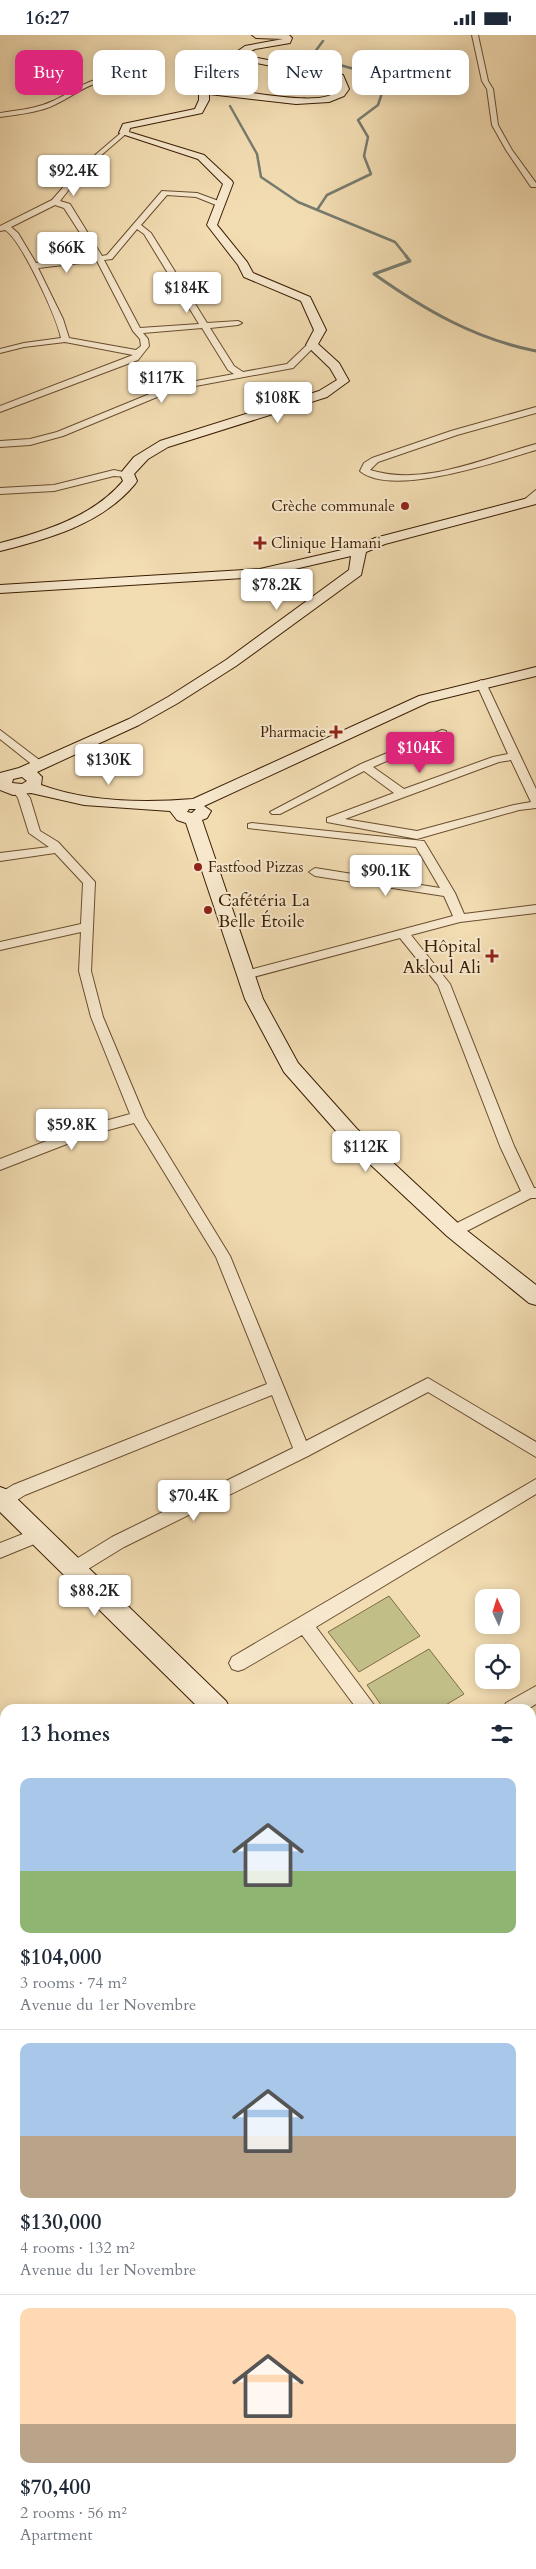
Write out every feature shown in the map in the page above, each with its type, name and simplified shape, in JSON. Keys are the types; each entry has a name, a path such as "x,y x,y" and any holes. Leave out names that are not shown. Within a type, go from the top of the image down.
{"street":[{"path":"2,228 55,202 82,169 124,133 126,126 198,111 204,100 202,95 210,91 296,100 326,99 341,94 344,89 340,77 239,57 240,52 248,48 287,41 285,36 256,35"},
{"path":"475,35 485,81 490,89 495,125 509,150 534,185"},
{"path":"0,115 44,107 93,81"},
{"path":"0,444 30,442 60,434 172,388 241,375 276,371 290,366 312,345 320,330 306,299 248,275 243,263 212,225 228,183 201,157 124,133"},
{"path":"33,266 109,257 165,193 197,195 221,205"},
{"path":"0,409 135,358 145,346 144,339 136,331 100,259 67,206 55,202"},
{"path":"137,225 147,233 231,368 241,375"},
{"path":"2,228 13,231 33,266 63,327 65,340"},
{"path":"136,331 204,324 238,323"},
{"path":"0,351 29,344 65,340 138,353"},
{"path":"127,474 133,465 145,455 164,444 291,405 336,387 343,381 341,374 312,345"},
{"path":"536,410 454,433 375,460 367,465 365,471 396,480 474,465 536,447"},
{"path":"0,491 54,488 114,473 127,474"},
{"path":"0,547 75,522 124,490 130,481 127,474"},
{"path":"0,589 260,573 359,550 380,541 533,498"},
{"path":"359,550 356,571 230,663 134,721 24,772 6,776 1,785 8,789 25,789 78,799 190,810 424,699 481,683 536,671"},
{"path":"481,683 515,756 533,788 536,801"},
{"path":"0,733 38,764"},
{"path":"276,812 365,766 442,733"},
{"path":"515,756 497,759 331,820 417,835 518,807 536,805"},
{"path":"365,766 403,794"},
{"path":"24,772 34,777 35,783 25,789"},
{"path":"25,789 24,798 35,833 58,849 89,882 85,971 97,1017 138,1117 223,1256 302,1451"},
{"path":"190,810 246,975 262,1014 291,1067 350,1135 454,1231 536,1297"},
{"path":"252,827 420,844 449,893 460,918"},
{"path":"0,857 58,849"},
{"path":"315,872 449,893"},
{"path":"246,975 460,918 536,909"},
{"path":"0,946 64,930 87,927"},
{"path":"403,934 444,984 507,1145 532,1193 454,1231"},
{"path":"0,1165 105,1124 138,1117"},
{"path":"74,1569 118,1542 302,1451 428,1383 536,1450"},
{"path":"212,1704 1,1498 276,1387"},
{"path":"238,1663 536,1486"},
{"path":"0,1551 38,1535"},
{"path":"304,1625 364,1704"},
{"path":"521,1704 536,1695"}],"shaded area":[{"path":"389,1596 420,1636 359,1672 328,1632"},
{"path":"429,1649 464,1694 447,1704 380,1704 367,1685"}],"waterway":[{"path":"317,210 327,195 371,174 364,156 368,137 358,120 378,105 384,87 365,72 329,62 314,53 323,41"},
{"path":"230,106 257,154 261,177 298,202 317,210"},
{"path":"317,210 395,242 407,257"},
{"path":"406,256 410,261 374,274 412,300 471,331 514,346 536,351"}],"place":[{"name":"Crèche communale","path":"405,506"},
{"name":"Clinique Hamani","path":"260,543"},
{"name":"Pharmacie","path":"336,732"},
{"name":"Fastfood Pizzas","path":"198,867"},
{"name":"Cafétéria La Belle Étoile","path":"208,910"},
{"name":"Hôpital Akloul Ali","path":"492,956"}]}
